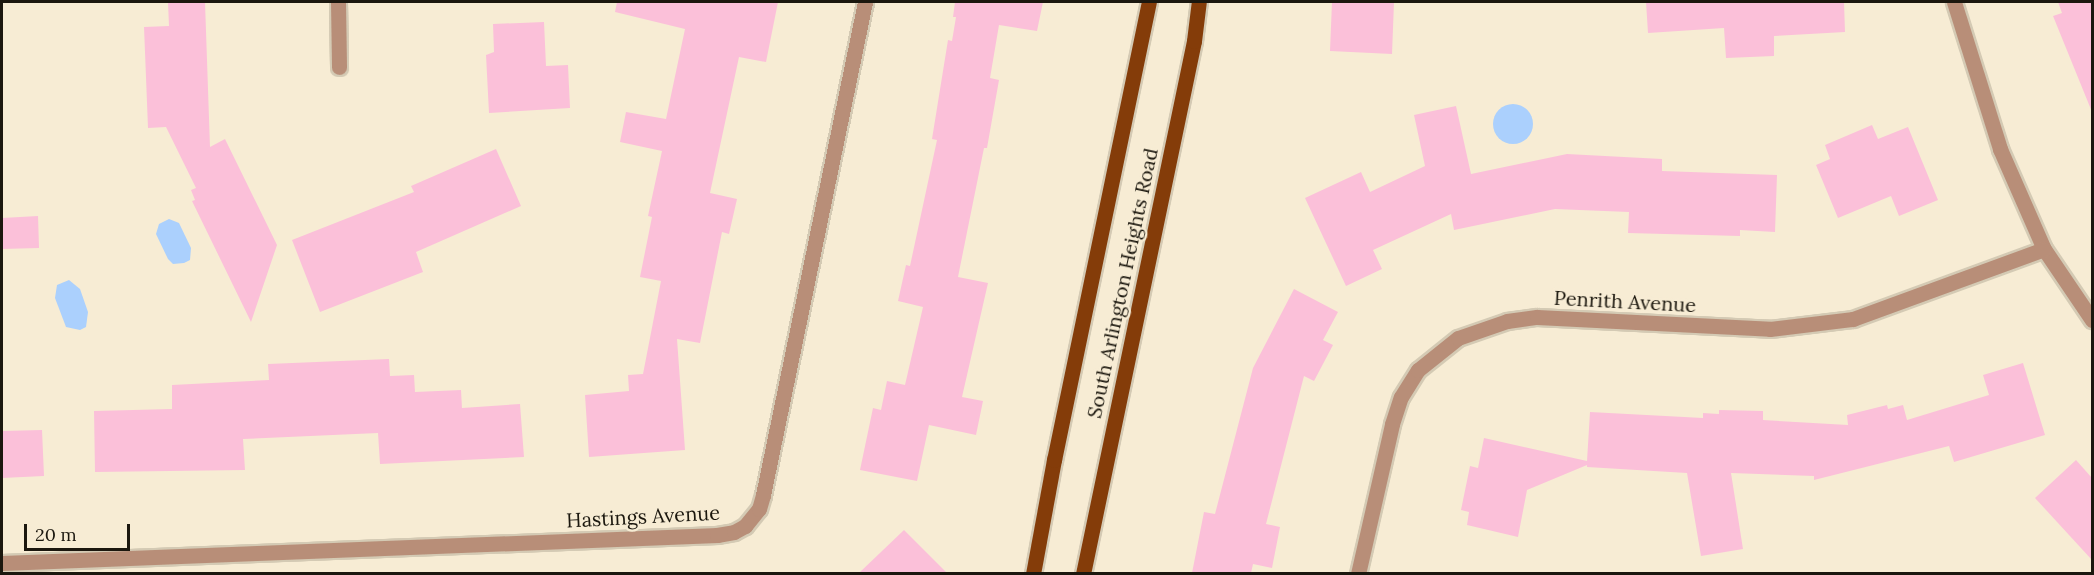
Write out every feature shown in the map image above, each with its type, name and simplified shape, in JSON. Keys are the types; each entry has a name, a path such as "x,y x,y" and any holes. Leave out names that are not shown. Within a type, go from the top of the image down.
{"main road":[{"name":"South Arlington Heights Road","path":"1033,573 1053,460 1149,2"},
{"name":"South Arlington Heights Road","path":"1083,573 1192,52 1199,2"}],"street":[{"path":"338,2 339,67"},
{"name":"Hastings Avenue","path":"2,563 717,535 734,532 745,526 759,509 763,495 865,2"},
{"path":"1954,2 2000,149 2044,249 2092,320"},
{"name":"Penrith Avenue","path":"1359,573 1392,424 1401,397 1418,370 1458,338 1507,321 1537,317 1770,329 1853,318 2044,249"}],"water":[{"path":"1513,104 1521,105 1527,110 1532,116 1532,132 1527,138 1521,143 1513,144 1505,143 1499,138 1494,132 1493,124 1494,116 1499,110 1505,105"},
{"path":"169,219 179,223 191,248 190,260 184,263 173,264 168,259 156,234 159,224"},
{"path":"69,280 80,289 88,312 86,327 80,330 66,327 55,298 57,285"}],"building":[{"path":"168,2 205,2 210,147 225,139 277,245 251,322 192,201 195,200 191,190 196,188 166,127 148,128 144,27 169,26"},
{"path":"617,2 778,2 766,62 739,57 710,193 737,199 729,234 722,232 700,343 677,339 685,450 589,457 585,395 629,391 628,375 643,374 661,281 640,277 652,217 648,216 662,151 620,142 626,112 666,119 685,29 615,12"},
{"path":"955,2 1043,2 1037,31 999,25 990,78 999,80 987,148 984,148 958,277 988,283 962,397 983,401 976,435 929,425 917,481 860,470 873,408 881,410 887,381 905,385 923,307 898,301 906,265 910,266 937,140 932,139 948,40 952,41 956,17 953,17"},
{"path":"1332,2 1394,2 1392,54 1330,51"},
{"path":"1646,2 1844,2 1845,32 1774,36 1774,56 1726,58 1724,28 1648,33"},
{"path":"2058,2 2092,2 2092,112 2053,16 2062,13"},
{"path":"544,22 546,66 568,65 570,108 489,113 486,55 494,52 493,24"},
{"path":"1456,106 1471,174 1567,154 1662,159 1662,171 1777,175 1775,232 1740,230 1740,236 1628,233 1629,212 1555,209 1454,230 1451,214 1373,250 1382,269 1346,286 1305,198 1361,172 1370,192 1425,166 1414,115"},
{"path":"1872,125 1878,139 1908,127 1938,200 1899,216 1891,196 1838,218 1816,165 1830,159 1825,145"},
{"path":"496,149 521,206 416,252 423,272 320,312 292,240 414,192 411,186"},
{"path":"38,216 39,248 2,249 2,218"},
{"path":"1294,289 1338,312 1323,340 1333,345 1314,381 1304,376 1266,524 1280,527 1272,568 1253,564 1251,573 1192,573 1204,512 1215,514 1253,368"},
{"path":"389,359 390,376 414,375 415,392 461,390 462,408 520,404 524,457 380,464 378,433 243,439 245,470 95,472 94,411 172,409 172,385 269,380 268,364"},
{"path":"2023,363 2045,435 1954,462 1949,446 1814,480 1814,476 1731,473 1743,549 1701,556 1687,473 1587,467 1587,465 1527,490 1518,537 1467,525 1469,512 1461,510 1470,466 1478,468 1484,438 1587,461 1590,412 1703,418 1703,413 1719,414 1719,410 1763,411 1763,420 1848,425 1847,415 1887,405 1888,409 1903,405 1907,420 1989,395 1983,375"},
{"path":"42,430 44,476 2,478 2,431"},
{"path":"2076,460 2092,478 2092,560 2035,498"},
{"path":"904,530 947,573 859,573"}]}
